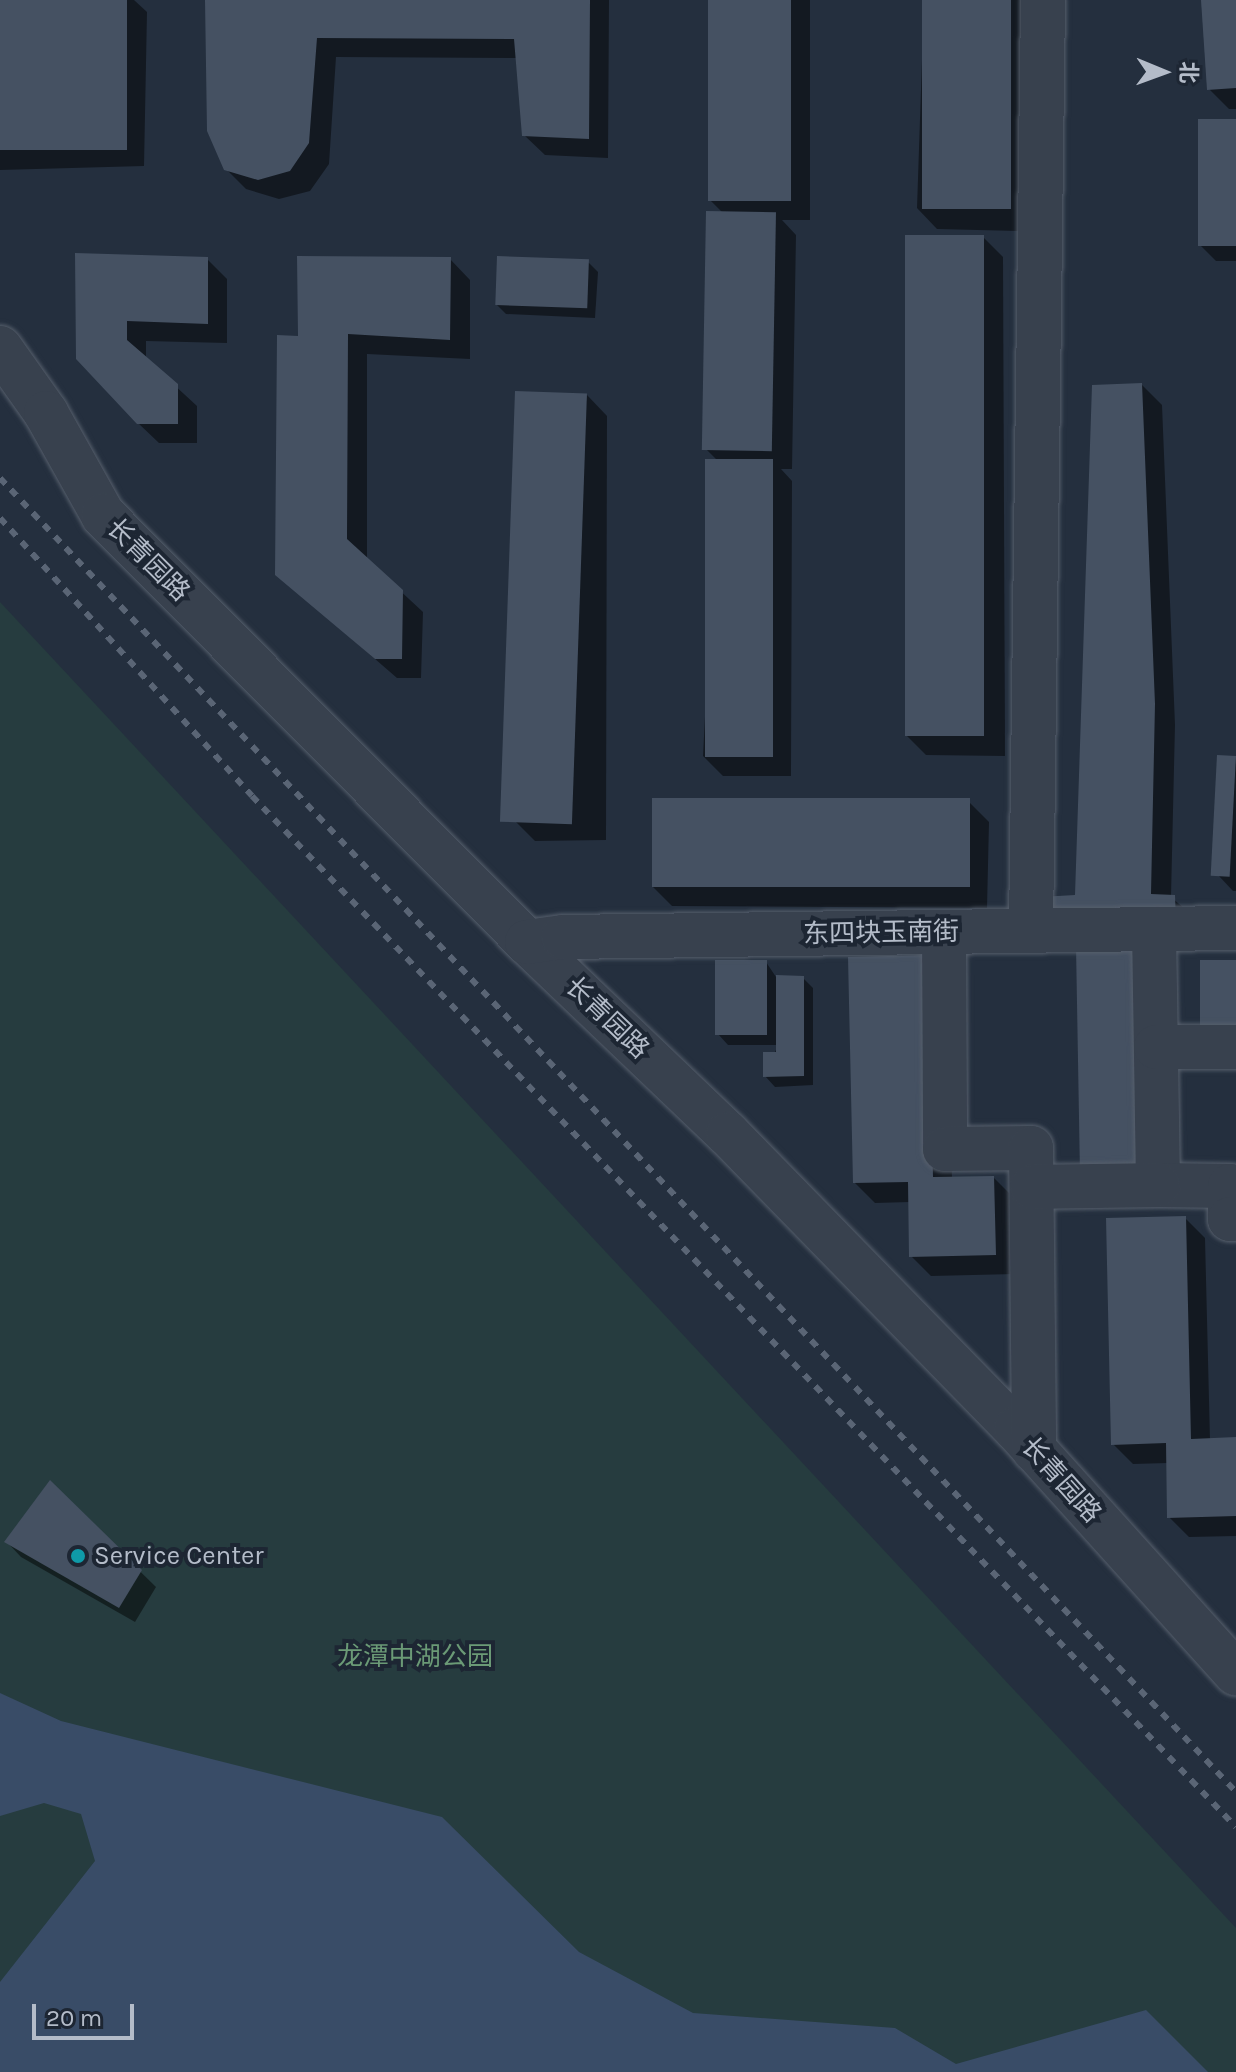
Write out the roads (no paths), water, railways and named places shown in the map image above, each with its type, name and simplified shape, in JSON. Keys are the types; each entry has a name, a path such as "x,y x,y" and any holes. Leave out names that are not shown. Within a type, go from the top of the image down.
{"street":[{"path":"1031,930 1043,0"},
{"name":"长青园路","path":"0,348 46,413 103,515 527,942 728,1134 1034,1450 1236,1673"},
{"name":"东四块玉南街","path":"527,942 563,937 1236,928"},
{"path":"1154,929 1158,1185"},
{"path":"944,932 945,1149 1031,1148 1034,1450"},
{"path":"1156,1047 1236,1047"},
{"path":"1032,1187 1230,1186 1230,1219 1236,1219"}],"water":[{"path":"0,1693 61,1721 442,1817 579,1952 693,2013 895,2028 956,2064 1146,2010 1208,2072 0,2072 0,1982 95,1861 81,1814 44,1803 0,1816"}],"railway":[{"path":"0,478 1236,1792"},
{"path":"0,518 252,796 1236,1827"}],"place":[{"name":"Service Center","path":"78,1556"}],"park label":[{"name":"龙潭中湖公园","path":"415,1657"}]}
